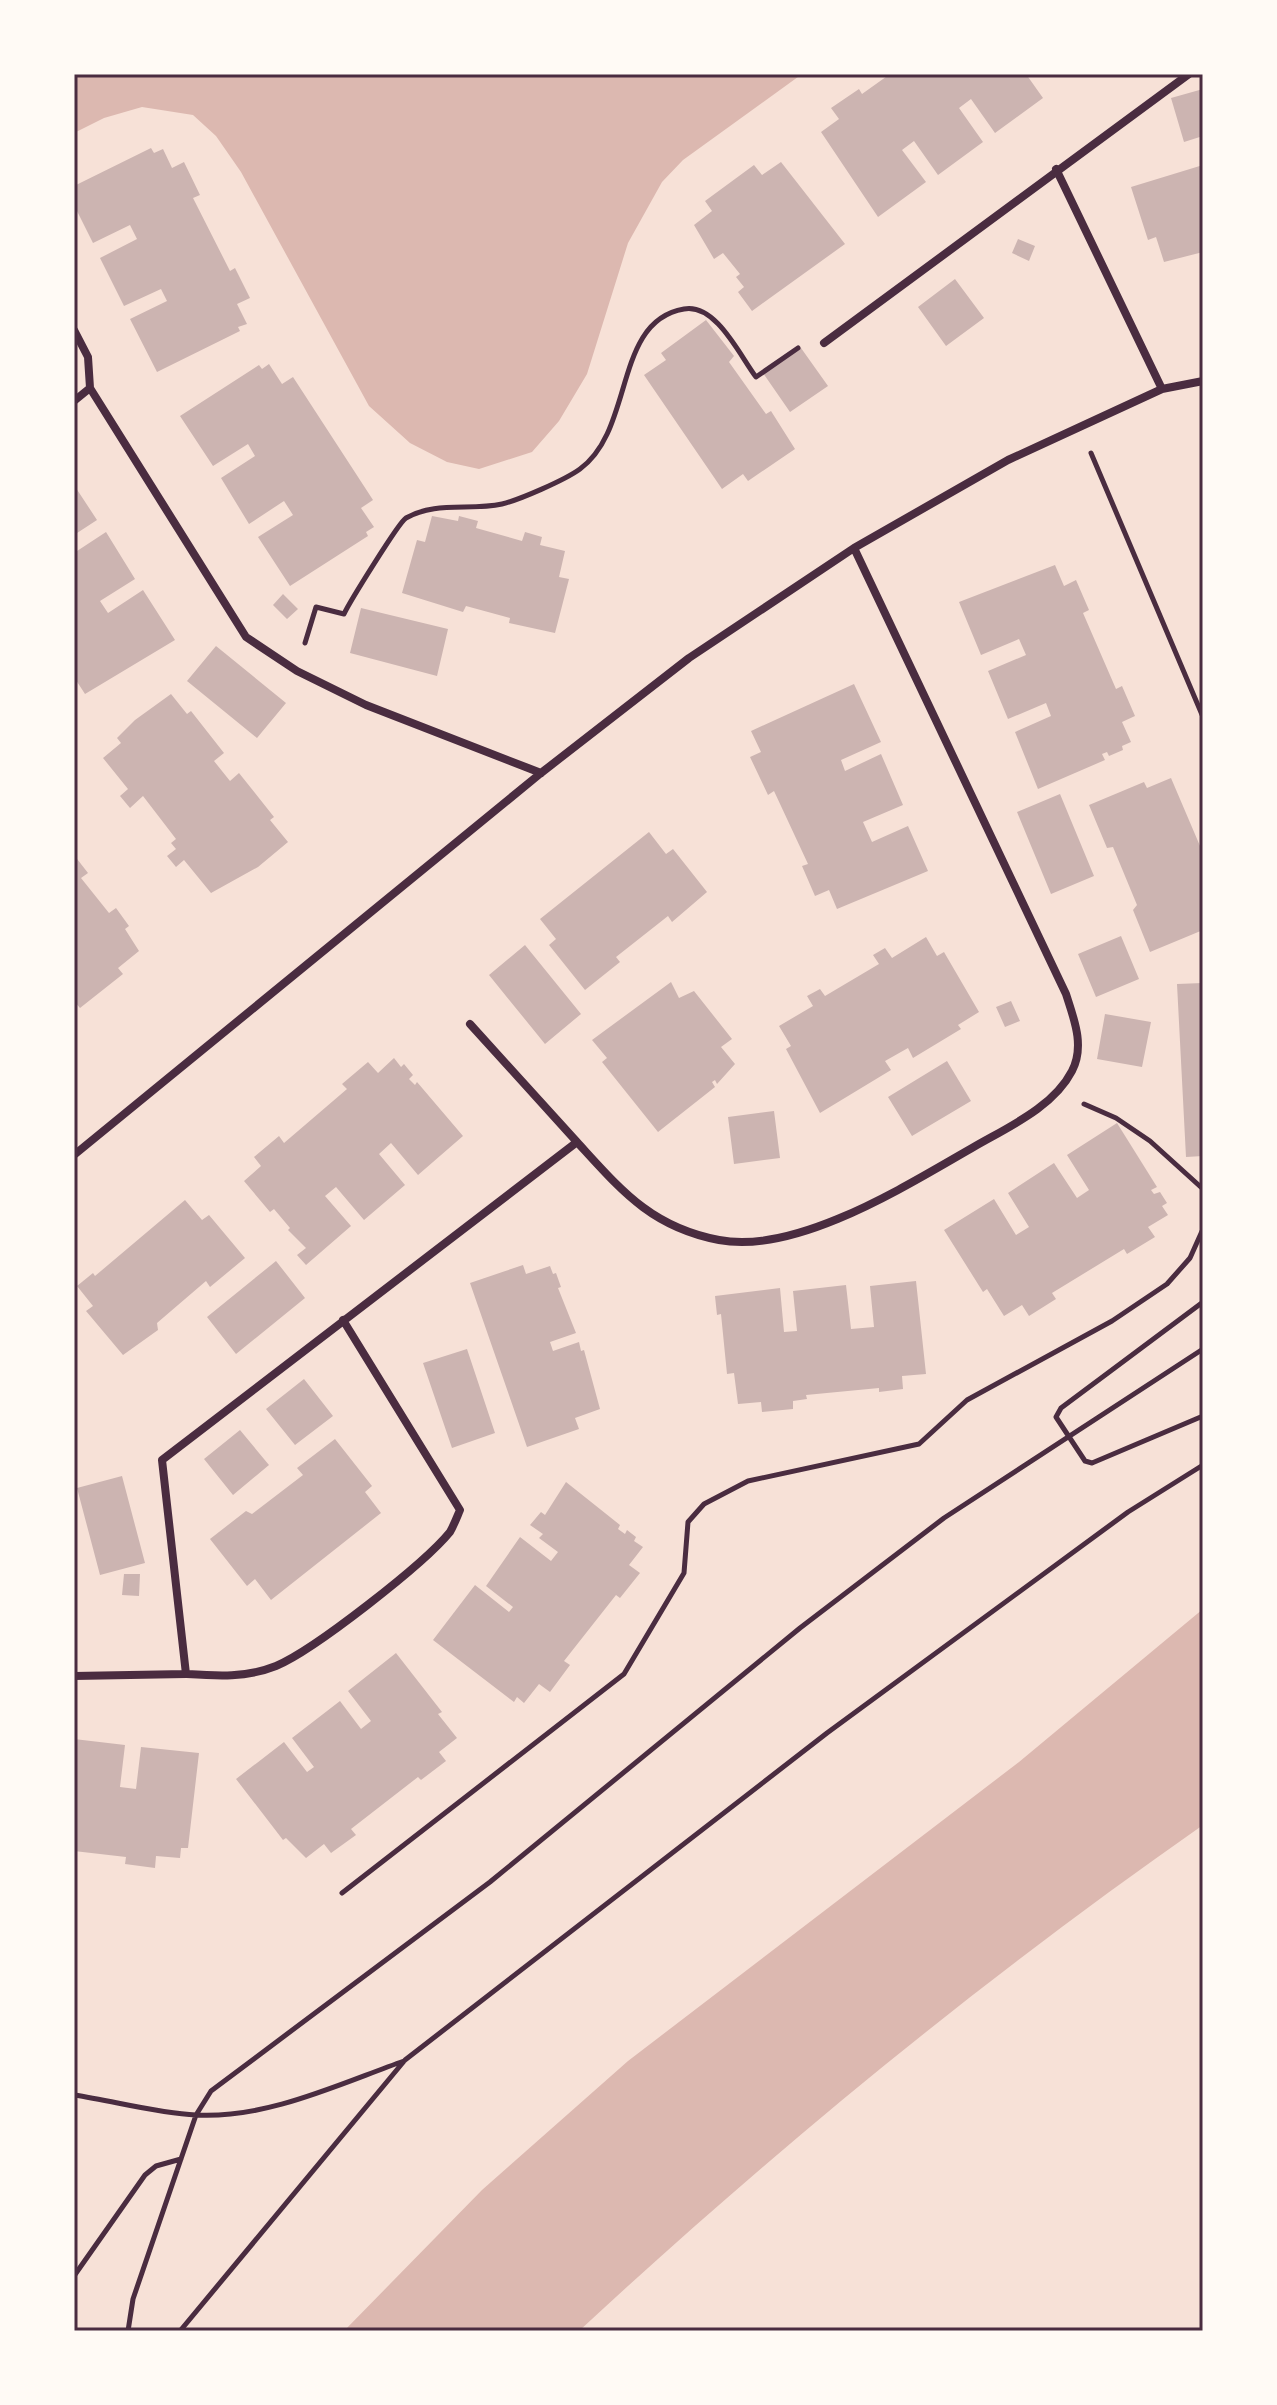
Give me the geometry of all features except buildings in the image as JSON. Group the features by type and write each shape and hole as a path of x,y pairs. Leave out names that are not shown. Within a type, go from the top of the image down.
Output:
{"street":[{"path":"824,343 1056,169 1189,74"},
{"path":"1056,169 1162,389"},
{"path":"74,330 88,357 90,388 246,637 297,671 366,705 541,773"},
{"path":"74,1155 541,773 689,658 854,548 1008,460 1162,389 1203,381"},
{"path":"74,401 90,388"},
{"path":"470,1024 625,1195 650,1215 683,1231 722,1241 761,1240 831,1221 879,1201 1026,1117 1057,1093 1073,1070 1078,1053 1077,1028 1066,994 854,548"},
{"path":"186,1674 162,1460 577,1142"},
{"path":"74,1676 235,1676 276,1666 313,1645 420,1560 451,1530 460,1510 343,1320"}],"path":[{"path":"297,671 316,607 344,614 352,595 368,577 403,519 431,509 503,504 580,469 608,438 633,355 647,329 671,312 688,308 713,318 756,377 800,347 824,343"},
{"path":"1080,427 1203,717"},
{"path":"1057,1093 1116,1118 1150,1141 1203,1189"},
{"path":"342,1893 624,1674 684,1573 688,1522 704,1504 748,1481 919,1444 967,1400 1112,1321 1167,1284 1190,1258 1203,1229"},
{"path":"1203,1302 1061,1408 1056,1417 1085,1461 1092,1463 1203,1416"},
{"path":"128,2331 133,2299 196,2115 211,2091 490,1882 800,1628 944,1518 1203,1349"},
{"path":"180,2331 405,2060 827,1733 1128,1512 1203,1465"},
{"path":"74,2095 196,2115 235,2114 294,2100 405,2060"},
{"path":"74,2276 145,2175 156,2166 181,2159"}],"shaded area":[{"path":"74,74 802,74 683,160 662,182 628,243 587,374 559,421 532,452 479,469 447,462 410,443 369,406 241,172 216,136 193,115 142,107 104,118 74,133"},
{"path":"1203,1609 1203,1825 1041,1943 882,2067 728,2197 579,2331 344,2331 482,2190 628,2061 1019,1762"}]}
